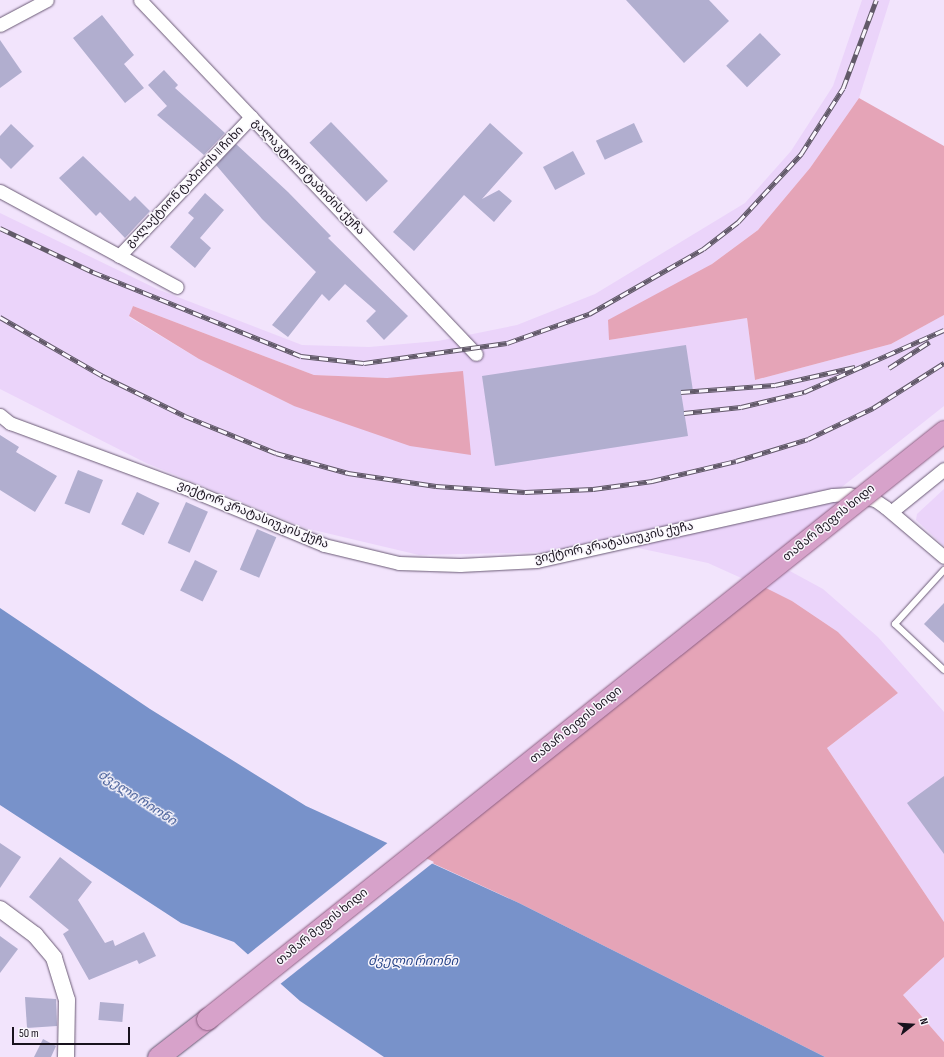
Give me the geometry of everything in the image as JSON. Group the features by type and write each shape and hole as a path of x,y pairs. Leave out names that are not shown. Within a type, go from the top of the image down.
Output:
{"highway":[{"name":"თამარ მეფის ხიდი","path":"158,1057 944,431"}],"street":[{"path":"0,25 47,0"},
{"name":"გალაკტიონ ტაბიძის ქუჩა","path":"140,0 476,354"},
{"name":"გალაქტიონ ტაბიძის II ჩიხი","path":"119,256 251,117"},
{"path":"0,191 176,287"},
{"name":"ვიქტორ კრატასიუკის ქუჩა","path":"0,415 10,423 186,488 324,545 399,563 460,565 537,560 833,495 857,494 875,500 892,511 944,557"},
{"path":"892,511 944,469"},
{"path":"0,909 35,935 54,958 67,1000 66,1057"}],"lane":[{"path":"944,570 895,624 944,670"}],"shaded area":[{"path":"862,0 890,0 859,98 810,168 758,230 609,340 747,318 755,380 891,344 944,315 944,406 833,494 875,500 788,570 823,589 878,637 944,712 944,922 827,748 898,693 838,632 792,601 708,563 601,540 548,552 419,555 305,528 146,463 0,389 0,213 157,289 302,345 369,347 438,341 517,325 595,294 745,203 791,151 833,86","holes":["133,306 314,375 387,378 294,406 199,359 129,317"]},
{"path":"859,98 944,146 944,315 891,344 755,380 747,318 609,340 608,320 712,264 758,230 810,168"},
{"path":"133,306 314,375 387,378 463,371 471,455 410,446 294,406 199,359 129,316"},
{"path":"944,489 944,546 916,520 917,514"},
{"path":"764,587 792,601 838,632 898,693 827,748 944,922 944,957 903,995 944,1042 944,1057 825,1057 519,903 417,856"},
{"path":"944,957 944,1042 903,995"}],"water":[{"name":"ძველი რიონი","path":"0,608 150,709 306,806 519,903 825,1057 384,1057 300,1001 234,942 181,923 0,805"}],"pier":[{"path":"390,841 434,862 279,985 246,956"}],"building":[{"path":"626,0 709,0 729,21 684,63"},
{"path":"102,15 134,55 124,64 144,88 125,103 73,38"},
{"path":"760,33 781,55 747,87 726,66"},
{"path":"0,40 22,72 0,88"},
{"path":"164,70 178,85 175,88 225,133 204,155 157,115 167,106 148,85"},
{"path":"331,122 388,181 366,202 309,143"},
{"path":"490,123 523,153 482,199 499,190 512,201 494,222 464,195 414,251 393,232"},
{"path":"634,123 643,142 605,160 596,141"},
{"path":"11,124 34,146 11,169 0,158 0,136"},
{"path":"236,144 288,192 331,236 328,238 408,316 384,340 366,321 376,311 345,284 329,301 322,294 288,337 272,325 316,272 262,219 216,165"},
{"path":"573,151 585,174 555,190 543,167"},
{"path":"83,156 130,201 135,196 150,211 125,238 100,212 96,216 59,178"},
{"path":"205,193 224,210 200,238 211,248 195,268 170,247 194,218 188,213"},
{"path":"686,345 693,391 681,392 688,436 495,466 482,376"},
{"path":"0,435 19,447 16,452 57,476 35,512 0,490"},
{"path":"78,470 103,480 90,513 65,503"},
{"path":"137,492 159,503 144,535 121,524"},
{"path":"186,502 208,512 190,553 168,543"},
{"path":"257,529 276,537 259,578 240,570"},
{"path":"195,560 217,571 203,602 180,591"},
{"path":"944,603 944,643 924,624"},
{"path":"944,776 944,854 907,803"},
{"path":"0,843 21,857 0,888"},
{"path":"60,857 92,882 78,900 105,943 113,940 115,946 144,932 156,956 139,964 137,960 89,980 63,934 69,930 29,897"},
{"path":"0,936 18,949 0,973"},
{"path":"25,997 56,999 57,1026 27,1028"},
{"path":"100,1002 124,1004 122,1022 98,1020"},
{"path":"43,1039 56,1046 51,1057 34,1057"}],"railway":[{"path":"0,228 93,272 301,356 364,363 507,343 589,314 703,249 738,222 801,154 843,88 876,0"},
{"path":"0,317 103,376 185,416 276,453 348,473 436,486 525,492 593,489 652,481 736,461 808,439 873,408 944,363"},
{"path":"684,413 741,407 804,392 944,330"},
{"path":"889,368 929,342"},
{"path":"681,392 775,385 855,367"}]}
